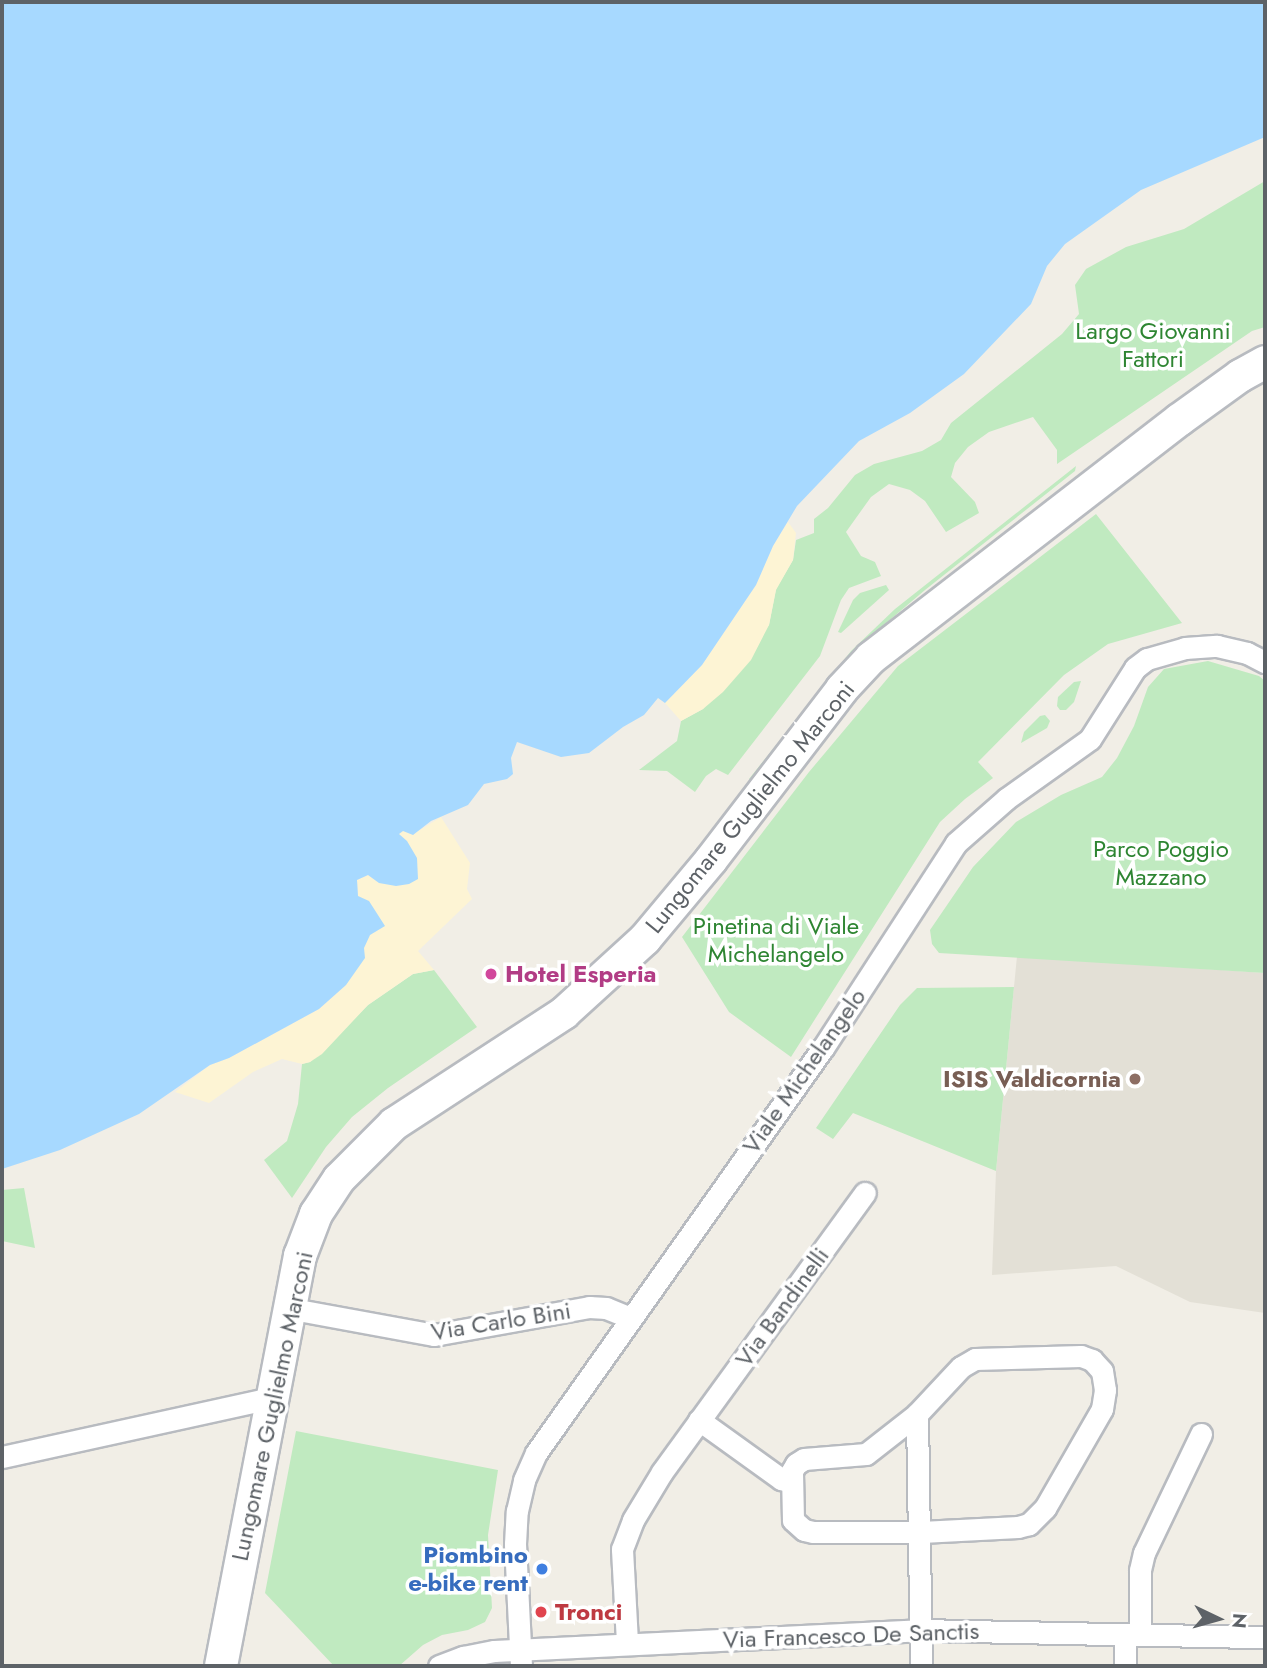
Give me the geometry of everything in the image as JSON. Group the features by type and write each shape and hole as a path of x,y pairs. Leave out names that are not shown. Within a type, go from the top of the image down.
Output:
{"street":[{"name":"Lungomare Guglielmo Marconi","path":"221,1666 287,1308 300,1256 316,1214 339,1179 394,1124 564,1013 645,939 842,689 871,658 1179,420 1240,376 1265,362"},
{"name":"Viale Michelangelo","path":"520,1658 515,1544 517,1511 524,1480 536,1453 823,1048 956,843 1006,799 1090,739 1135,668 1147,659 1185,648 1217,646 1247,653 1265,662"},
{"name":"Via Bandinelli","path":"627,1643 622,1549 625,1537 662,1472 866,1193"},
{"name":"Via Carlo Bini","path":"287,1308 434,1335 589,1307 606,1308 631,1318"},
{"path":"1081,1356 1098,1365 1104,1381 1102,1409 1037,1518 1018,1527 921,1532 804,1530 793,1520 792,1471 804,1459 866,1454 917,1414 961,1367 975,1359 1081,1356"},
{"path":"2,1457 270,1398"},
{"path":"917,1414 921,1532 921,1666"},
{"path":"699,1420 781,1479 792,1482"},
{"path":"1125,1666 1133,1634 1144,1553 1201,1434"},
{"name":"Via Francesco De Sanctis","path":"439,1666 463,1657 520,1658 627,1643 919,1630 1265,1637"}],"shaded area":[{"name":"ISIS Valdicornia","path":"1017,956 1265,973 1265,1313 1190,1302 1116,1266 992,1275 996,1171"}],"green space":[{"name":"Largo Giovanni Fattori","path":"1265,181 1265,327 1252,331 1057,464 1057,450 1033,417 989,432 968,447 955,463 951,477 975,502 979,513 946,532 925,501 910,490 889,484 871,497 846,532 861,556 875,562 881,576 849,588 841,600 820,656 728,775 716,769 706,776 695,792 667,771 639,770 677,741 681,721 703,709 769,625 776,589 793,560 796,540 814,533 814,519 828,508 855,475 874,464 922,451 941,440 951,423 1062,334 1079,314 1075,285 1086,269 1126,247 1184,229"},
{"path":"1076,466 1075,471 858,647 753,779 749,779 851,651 895,609"},
{"name":"Pinetina di Viale Michelangelo","path":"1096,514 1182,623 1108,644 1064,675 978,762 993,778 940,822 791,1057 729,1012 682,937 809,772 898,666"},
{"path":"886,585 889,590 841,633 838,632 853,600 860,593"},
{"name":"Parco Poggio Mazzano","path":"1208,661 1259,676 1265,681 1265,973 939,953 932,944 930,930 973,867 1016,822 1061,795 1102,777 1117,758 1134,726 1148,687 1164,669"},
{"path":"1081,681 1074,702 1066,710 1060,710 1057,706 1058,697 1074,682"},
{"path":"1045,715 1050,721 1047,728 1021,743 1024,732 1040,716"},
{"path":"434,970 477,1027 388,1088 352,1117 326,1147 292,1198 264,1160 287,1141 298,1104 302,1064 310,1062 368,1005 413,974"},
{"path":"1014,987 996,1171 853,1113 833,1139 816,1128 900,1005 917,988"},
{"path":"24,1188 35,1248 2,1241 2,1190"},
{"path":"296,1431 498,1470 488,1535 492,1608 485,1622 468,1630 442,1635 423,1645 399,1666 334,1666 265,1593"}],"sand":[{"path":"788,522 796,533 793,560 776,590 769,625 751,660 723,692 703,709 681,721 665,703 702,665 756,585 773,546"},
{"path":"441,817 470,863 467,889 472,899 418,951 434,970 413,974 368,1005 322,1054 310,1062 302,1064 282,1059 253,1072 209,1103 175,1092 210,1065 229,1058 319,1009 346,985 370,935 358,896 357,880 368,875 379,883 398,834 420,830"}],"water":[{"path":"2,2 1265,2 1265,137 1141,190 1065,244 1047,266 1031,304 964,374 910,413 859,441 797,506 773,546 756,585 702,665 665,703 658,698 644,715 589,753 561,757 517,742 511,758 513,774 507,779 484,784 468,805 431,821 413,835 403,831 399,834 407,841 417,858 418,879 396,886 379,883 368,875 357,880 358,896 369,901 385,926 370,935 364,948 365,958 346,985 319,1009 229,1058 210,1065 139,1114 60,1150 2,1169"}],"place":[{"name":"Hotel Esperia","path":"491,974"},
{"name":"ISIS Valdicornia","path":"1135,1079"},
{"name":"Piombino e-bike rent","path":"542,1569"},
{"name":"Tronci","path":"541,1612"}]}
